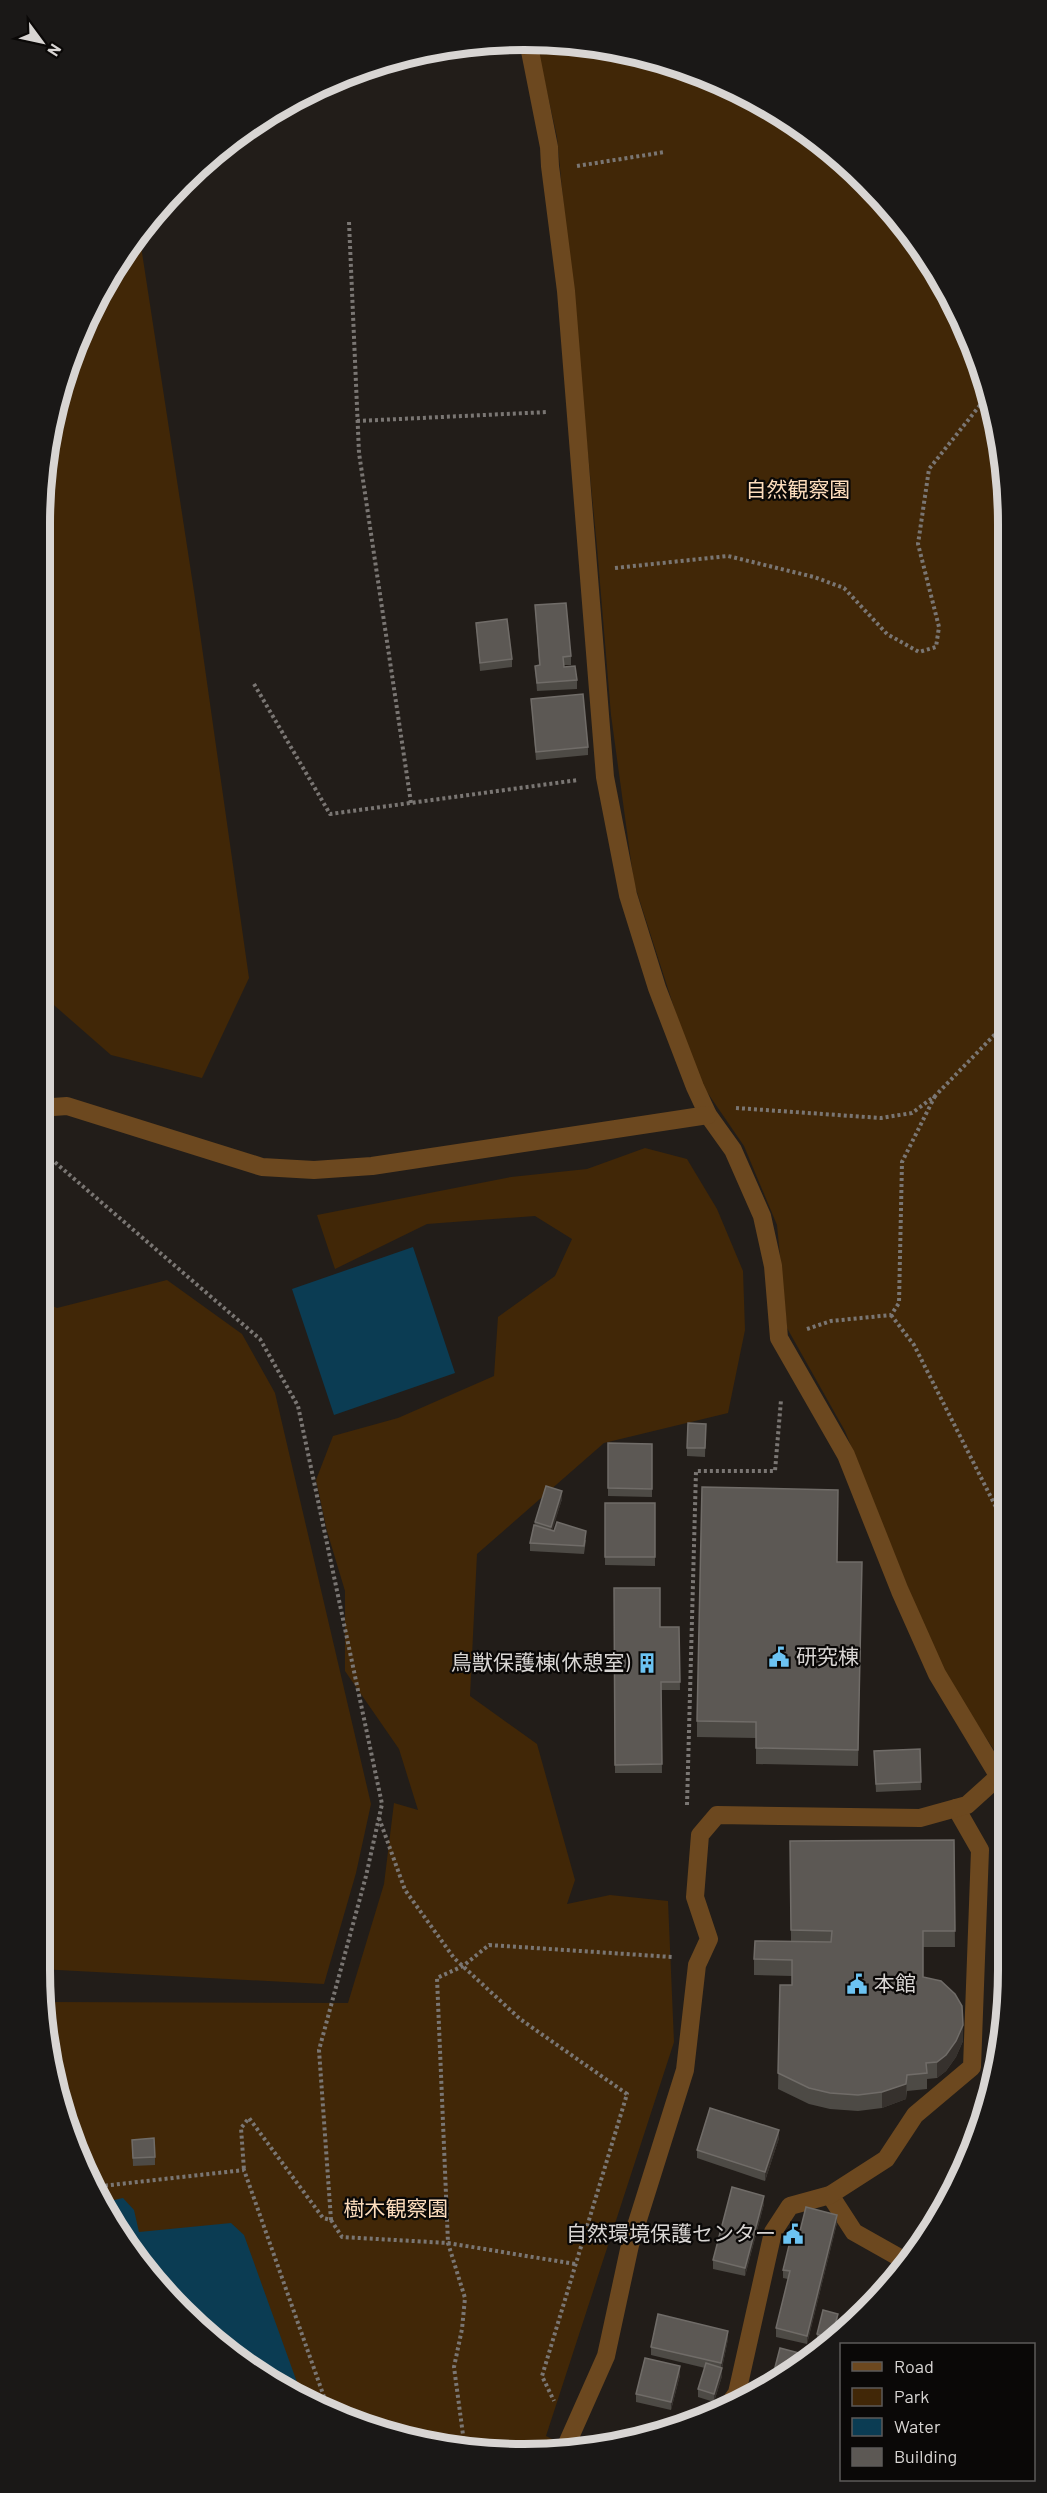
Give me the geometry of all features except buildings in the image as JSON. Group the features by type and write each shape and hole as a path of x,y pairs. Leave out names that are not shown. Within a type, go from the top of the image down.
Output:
{"street":[{"path":"530,50 549,147 566,291 606,777 628,895 657,988 695,1087 708,1115 733,1150 762,1216 773,1266 779,1338 846,1455 900,1591 937,1674 998,1776"},
{"path":"50,1107 67,1106 262,1167 314,1170 372,1166 708,1115"},
{"path":"569,2441 606,2356 630,2245 685,2070 697,1965 709,1940 695,1896 700,1835 717,1815 920,1818 967,1805 998,1787"},
{"path":"737,2393 773,2232 790,2206 830,2195 886,2159 915,2115 972,2067 980,1850 956,1808"},
{"path":"830,2195 854,2232 900,2258"}],"path":[{"path":"573,167 665,152"},
{"path":"349,222 358,453 411,803"},
{"path":"590,571 728,556 814,577 844,588 887,634 919,652 936,647 939,627 918,544 929,469 982,403"},
{"path":"357,421 576,411"},
{"path":"254,684 330,814 606,777"},
{"path":"708,1115 721,1106 881,1118 912,1113 935,1096 998,1031"},
{"path":"891,1315 899,1303 902,1162 935,1096"},
{"path":"50,1158 260,1339 298,1406 382,1804 366,1876 319,2050 331,2220 342,2237 448,2242 575,2264"},
{"path":"779,1338 831,1321 891,1315"},
{"path":"891,1315 914,1345 998,1511"},
{"path":"709,1825 687,1810 696,1471 775,1472 782,1391 800,1376"},
{"path":"379,1817 405,1890 454,1958 520,2019 627,2094 542,2376 569,2441"},
{"path":"464,2439 454,2367 462,2329 465,2298 448,2242 436,1978 463,1966 489,1945 700,1959"},
{"path":"325,2400 244,2170 241,2128 249,2118 322,2218 331,2220"},
{"path":"102,2186 244,2170"}],"green space":[{"name":"自然観察園","path":"538,50 616,59 676,75 733,98 787,129 812,147 859,188 900,235 918,260 949,314 972,371 981,401 993,462 998,524 998,1756 940,1667 845,1431 787,1328 777,1225 744,1146 696,1076 634,883 611,715 557,137"},
{"path":"141,244 195,598 249,978 202,1078 111,1055 50,1002 51,492 59,431 75,371 98,314"},
{"name":"樹木観察園","path":"645,1148 687,1159 717,1209 743,1271 745,1330 728,1413 604,1443 477,1554 470,1696 537,1744 575,1880 567,1904 610,1895 668,1901 674,2042 546,2436 558,2442 524,2444 431,2434 371,2418 342,2407 314,2395 260,2364 235,2346 188,2305 147,2258 129,2233 98,2179 75,2122 66,2092 59,2062 51,2002 348,2003 384,1884 394,1803 418,1810 399,1749 345,1671 345,1591 327,1531 316,1480 333,1436 398,1418 494,1376 498,1317 555,1276 572,1239 535,1216 427,1224 335,1269 317,1215 511,1177 587,1169"},
{"path":"167,1280 242,1334 275,1393 371,1804 356,1873 324,1984 50,1970 50,1305 57,1308"}],"water":[{"path":"413,1247 455,1373 334,1415 292,1289"},
{"path":"123,2198 134,2210 139,2232 231,2223 244,2235 299,2387 235,2346 188,2305 147,2258 110,2201"}],"place":[{"name":"研究棟","path":"779,1657"},
{"name":"鳥獣保護棟(休憩室)","path":"647,1663"},
{"name":"本館","path":"857,1984"},
{"name":"自然環境保護センター","path":"793,2234"}]}
